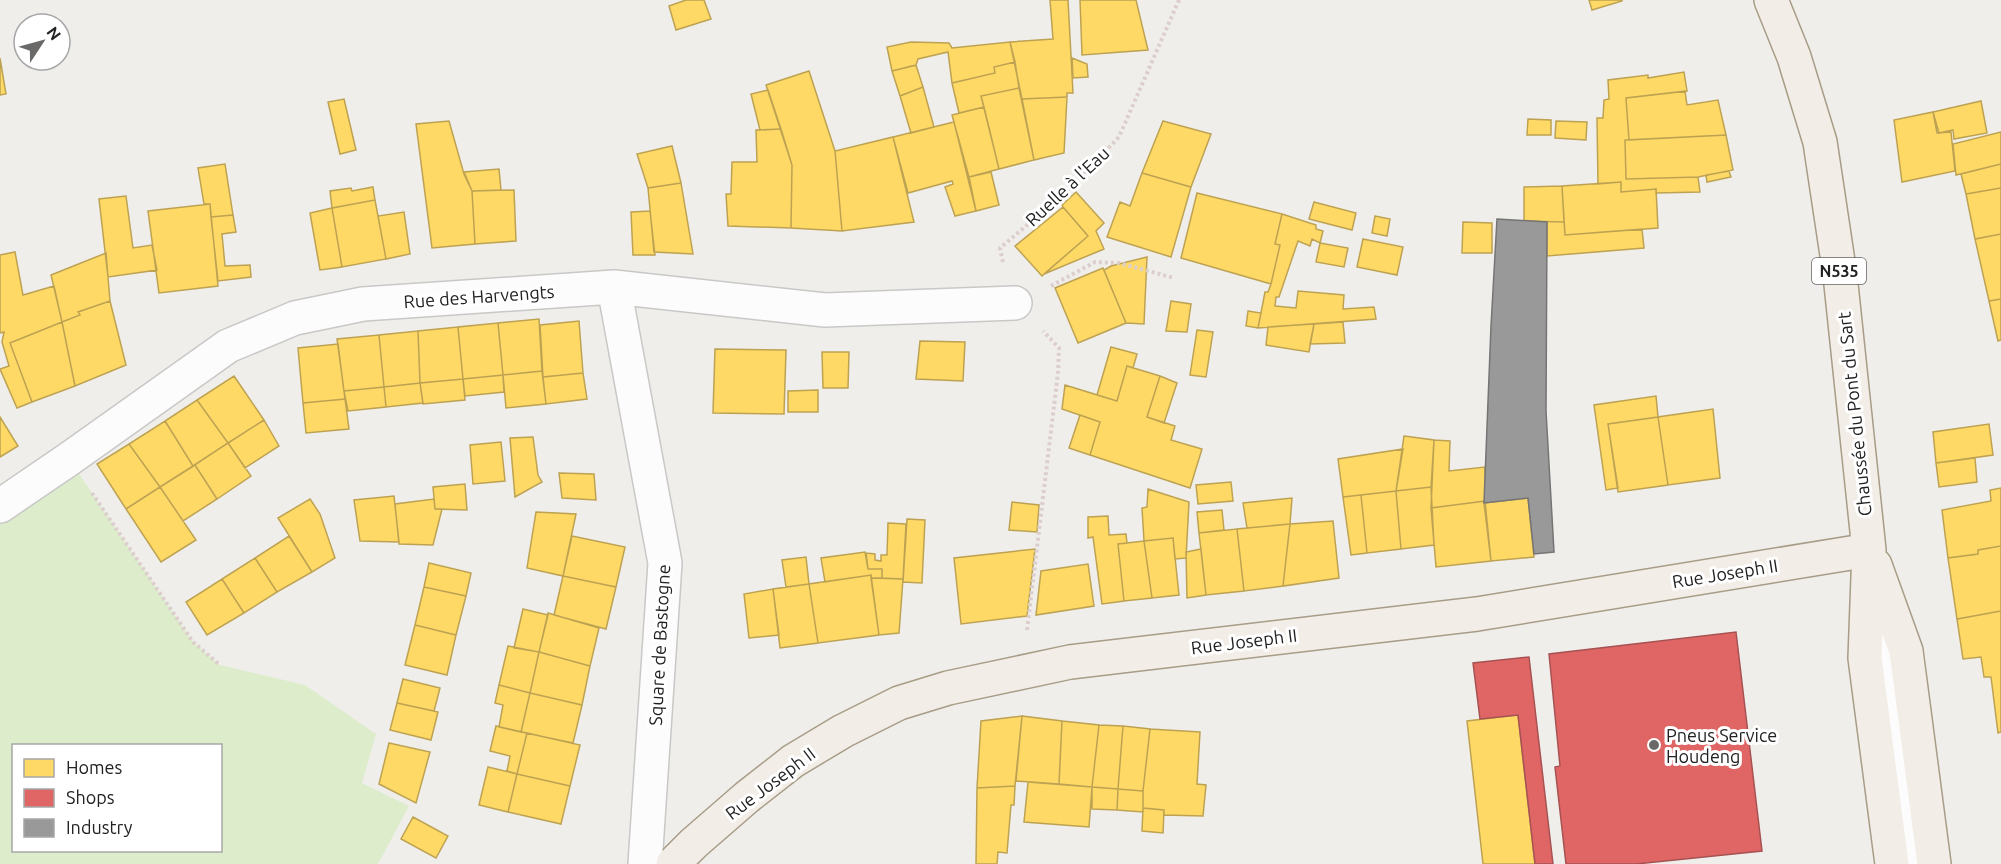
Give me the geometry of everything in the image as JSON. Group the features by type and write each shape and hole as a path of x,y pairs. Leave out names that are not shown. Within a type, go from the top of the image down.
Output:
{"main road":[{"name":"Chaussée du Pont du Sart","path":"1771,0 1794,57 1820,142 1840,275 1869,549 1865,658 1892,864"},
{"name":"Chaussée du Pont du Sart","path":"1869,549 1906,651 1934,864"},
{"name":"Rue Joseph II","path":"673,864 756,789 793,761 843,731 899,703 948,688 1070,662 1477,614 1869,549"}],"street":[{"name":"Rue des Harvengts","path":"0,506 228,346 295,318 363,304 614,287 825,310 1015,303"},
{"name":"Square de Bastogne","path":"614,287 665,563 645,864"}],"lane":[{"path":"1869,549 1884,655 1888,665 1914,864"}],"path":[{"name":"Ruelle à l'Eau","path":"1015,303 1000,248 1070,189 1119,136 1179,0"},
{"path":"1022,673 1058,373 1059,348 1015,303 1095,262 1119,263 1174,278"},
{"path":"69,459 193,642 220,665"}],"green space":[{"path":"69,459 193,642 220,665 305,685 376,734 362,783 409,806 378,864 0,864 0,506"}],"building: Homes":[{"path":"686,0 704,0 711,19 676,30 669,6"},
{"path":"1050,0 1068,0 1073,93 1067,93 1067,97 1022,99 1010,42 1053,39"},
{"path":"1080,0 1136,0 1148,50 1082,55"},
{"path":"1589,0 1622,0 1622,1 1592,10"},
{"path":"911,42 949,43 952,48 1010,42 1015,62 994,67 995,73 952,83 948,52 918,59 916,65 892,71 887,47"},
{"path":"0,58 6,94 0,95"},
{"path":"1072,58 1087,64 1088,77 1073,78"},
{"path":"1015,62 1019,88 981,96 984,107 959,113 952,83 995,73 994,67"},
{"path":"916,65 923,87 900,96 892,71"},
{"path":"809,71 835,151 842,231 791,228 792,165 766,85"},
{"path":"1684,72 1687,91 1626,98 1629,140 1625,140 1626,179 1698,177 1700,192 1656,193 1656,189 1621,192 1621,182 1598,184 1597,118 1603,118 1604,100 1609,99 1608,80 1648,75 1648,78"},
{"path":"923,87 934,127 911,133 900,96"},
{"path":"1019,88 1034,160 999,169 981,96"},
{"path":"768,90 781,129 760,130 751,94"},
{"path":"1685,91 1687,105 1718,100 1726,135 1629,140 1626,98"},
{"path":"1067,97 1064,153 1034,160 1022,99"},
{"path":"344,99 356,150 340,154 328,102"},
{"path":"1981,101 1987,133 1954,139 1953,130 1939,133 1933,112"},
{"path":"984,107 999,169 969,177 952,115"},
{"path":"1933,112 1937,133 1951,132 1955,171 1902,182 1894,120"},
{"path":"1528,119 1551,120 1551,135 1527,135"},
{"path":"449,121 464,174 472,191 475,244 432,248 416,124"},
{"path":"1163,121 1211,134 1191,187 1142,173"},
{"path":"1556,121 1587,122 1586,140 1555,138"},
{"path":"954,122 976,211 955,216 945,187 953,184 952,181 908,193 893,137"},
{"path":"781,129 792,165 791,228 728,226 726,194 731,194 732,162 757,162 756,130"},
{"path":"2001,132 2001,164 1956,175 1953,144"},
{"path":"1726,135 1733,170 1698,177 1626,179 1625,140"},
{"path":"893,137 914,222 842,231 835,151"},
{"path":"672,146 681,183 648,188 637,154"},
{"path":"225,164 233,215 211,217 210,204 204,204 198,168"},
{"path":"2001,164 2001,188 1966,194 1961,174"},
{"path":"499,169 501,190 472,191 464,172"},
{"path":"1729,171 1731,177 1707,182 1706,175"},
{"path":"991,172 999,205 976,211 969,177"},
{"path":"1142,173 1191,187 1171,257 1107,237 1120,202 1130,206"},
{"path":"1621,182 1621,192 1656,189 1658,228 1565,235 1562,186"},
{"path":"681,183 693,254 654,252 648,188"},
{"path":"1562,186 1564,222 1524,221 1524,187"},
{"path":"373,187 375,200 332,208 330,191 351,188 352,191"},
{"path":"2001,188 2001,234 1975,239 1966,194"},
{"path":"514,190 516,241 475,244 472,191"},
{"path":"1076,192 1104,223 1096,231 1104,249 1044,274 1088,236 1062,205"},
{"path":"1197,193 1282,214 1275,244 1280,245 1271,284 1181,258"},
{"path":"126,196 133,248 152,245 157,270 108,277 99,199"},
{"path":"375,200 386,259 342,267 332,208"},
{"path":"1314,202 1356,213 1352,230 1309,219"},
{"path":"210,204 218,286 159,293 148,211"},
{"path":"1063,207 1088,236 1042,276 1015,246"},
{"path":"332,208 342,267 320,270 310,213"},
{"path":"650,211 655,255 633,255 631,212"},
{"path":"404,212 410,254 386,259 378,216"},
{"path":"1282,214 1316,225 1316,229 1323,231 1320,243 1312,239 1310,246 1298,241 1279,297 1276,297 1275,306 1296,308 1298,291 1344,295 1343,309 1374,307 1376,319 1258,328 1265,292 1268,292 1271,284 1280,245 1275,244"},
{"path":"233,215 236,232 222,234 225,266 250,265 251,277 218,281 211,217"},
{"path":"1375,216 1390,219 1387,236 1372,233"},
{"path":"1463,222 1492,223 1492,253 1462,253"},
{"path":"1547,222 1564,222 1565,235 1642,229 1644,248 1547,256"},
{"path":"2001,234 2001,299 1989,301 1975,239"},
{"path":"1363,239 1403,247 1397,275 1357,267"},
{"path":"1320,243 1348,248 1344,267 1316,262"},
{"path":"15,252 23,295 54,286 62,322 10,343 32,402 17,408 0,369 9,366 2,342 4,332 0,333 0,255"},
{"path":"106,253 110,301 78,312 80,315 62,322 51,275"},
{"path":"1147,257 1144,324 1126,323 1104,270 1111,266"},
{"path":"1103,268 1126,323 1078,343 1055,288"},
{"path":"2001,299 2001,340 1998,341 1989,301"},
{"path":"110,301 126,365 75,386 62,322 80,315 78,312"},
{"path":"1171,301 1191,304 1187,332 1166,331"},
{"path":"1248,311 1261,313 1258,328 1246,326"},
{"path":"539,319 542,371 503,375 498,323"},
{"path":"579,321 583,373 543,377 540,325"},
{"path":"62,322 75,386 32,402 10,343"},
{"path":"1343,322 1345,343 1310,344 1314,324"},
{"path":"498,323 503,375 463,379 458,327"},
{"path":"1314,324 1309,352 1266,345 1268,327"},
{"path":"458,327 463,379 420,383 418,331"},
{"path":"1197,330 1213,332 1206,377 1190,375"},
{"path":"418,331 420,383 384,387 379,335"},
{"path":"379,335 384,387 344,391 337,339"},
{"path":"920,341 965,342 963,381 916,379"},
{"path":"338,344 345,399 303,403 298,348"},
{"path":"1111,347 1137,354 1133,368 1127,366 1117,401 1097,395"},
{"path":"715,349 786,350 784,414 713,413"},
{"path":"822,352 849,352 848,388 823,388"},
{"path":"1127,366 1160,376 1147,417 1175,426 1171,440 1202,449 1190,488 1090,455 1100,422 1062,409 1065,385 1117,401"},
{"path":"542,371 546,404 506,408 503,375"},
{"path":"583,373 587,399 546,404 543,377"},
{"path":"503,375 504,392 465,396 463,379"},
{"path":"234,376 264,420 228,443 197,400"},
{"path":"1160,376 1177,383 1164,423 1147,417"},
{"path":"463,379 465,400 423,404 420,383"},
{"path":"420,383 423,403 386,407 384,387"},
{"path":"384,387 386,407 348,411 344,391"},
{"path":"818,390 818,412 788,412 788,391"},
{"path":"1656,396 1658,417 1608,424 1618,488 1606,490 1594,405"},
{"path":"345,399 349,429 306,433 303,403"},
{"path":"197,400 228,443 193,466 165,421"},
{"path":"1713,409 1720,478 1668,485 1658,417"},
{"path":"1080,415 1100,422 1090,455 1069,448"},
{"path":"0,417 18,446 0,457"},
{"path":"1658,417 1668,485 1618,492 1608,424"},
{"path":"264,420 279,446 245,468 228,443"},
{"path":"165,421 193,466 160,487 129,444"},
{"path":"1989,424 1993,455 1936,463 1933,432"},
{"path":"1404,436 1434,440 1431,487 1396,491"},
{"path":"533,437 538,475 542,482 515,497 510,438"},
{"path":"1434,440 1450,441 1449,471 1485,467 1485,501 1431,508"},
{"path":"501,442 505,481 473,484 470,445"},
{"path":"228,443 251,476 217,499 195,465"},
{"path":"129,444 160,487 126,509 97,464"},
{"path":"1403,449 1396,491 1343,497 1338,459"},
{"path":"1975,458 1977,482 1939,487 1936,463"},
{"path":"195,465 217,499 183,521 160,487"},
{"path":"559,473 594,474 596,500 562,498"},
{"path":"1231,482 1233,501 1198,504 1196,485"},
{"path":"465,484 467,510 435,509 433,487"},
{"path":"160,487 196,540 161,562 126,509"},
{"path":"1431,487 1434,545 1401,549 1396,491"},
{"path":"2001,488 2001,546 1978,550 1978,554 1948,558 1942,510 1991,501 1990,490"},
{"path":"1148,489 1189,502 1186,558 1175,559 1173,538 1144,541 1142,508 1147,507"},
{"path":"1396,491 1401,549 1367,553 1361,495"},
{"path":"1361,495 1367,553 1351,555 1343,497"},
{"path":"394,496 399,542 360,541 354,500"},
{"path":"1292,498 1290,524 1247,528 1243,503"},
{"path":"1528,498 1534,557 1491,561 1484,503"},
{"path":"310,499 320,514 335,558 312,572 278,518"},
{"path":"434,499 435,509 442,509 433,545 399,544 395,504"},
{"path":"1485,501 1491,561 1436,567 1431,508"},
{"path":"1012,502 1039,505 1037,532 1009,530"},
{"path":"1222,510 1224,530 1199,533 1197,512"},
{"path":"536,512 576,514 563,576 527,568"},
{"path":"1108,516 1109,535 1126,534 1127,543 1118,544 1124,601 1102,604 1093,537 1088,538 1088,517"},
{"path":"907,519 925,520 922,583 903,582"},
{"path":"1333,521 1339,578 1283,586 1290,524"},
{"path":"888,523 906,524 903,579 882,578 882,569 868,569 866,553 875,554 875,560 881,561 881,555 887,555"},
{"path":"1290,524 1283,586 1244,591 1237,529"},
{"path":"1237,529 1244,591 1206,595 1199,533"},
{"path":"289,536 312,572 277,592 255,558"},
{"path":"572,536 625,547 616,587 563,576"},
{"path":"1173,538 1179,595 1152,598 1144,541"},
{"path":"1144,541 1152,598 1124,601 1118,544"},
{"path":"2001,546 2001,611 1957,619 1948,558 1978,554 1978,550"},
{"path":"1035,549 1027,616 961,624 954,558"},
{"path":"1201,549 1206,595 1187,598 1186,552"},
{"path":"865,552 868,569 882,569 882,578 871,578 871,575 825,582 821,558"},
{"path":"806,557 809,584 786,587 782,560"},
{"path":"255,558 277,592 244,613 222,579"},
{"path":"429,563 471,573 466,596 424,587"},
{"path":"1088,564 1094,606 1036,615 1041,571"},
{"path":"871,575 879,635 818,643 809,584"},
{"path":"563,576 616,587 606,629 554,615"},
{"path":"871,578 903,579 899,633 879,635"},
{"path":"222,579 244,613 207,635 186,602"},
{"path":"809,584 818,643 780,648 773,589"},
{"path":"424,587 466,596 456,635 415,625"},
{"path":"773,589 779,635 749,638 744,594"},
{"path":"523,609 548,615 539,652 514,648"},
{"path":"2001,611 2001,732 1998,733 1991,677 1984,677 1981,657 1963,659 1957,619"},
{"path":"548,613 599,628 590,666 539,652"},
{"path":"415,625 456,635 447,675 405,665"},
{"path":"508,646 539,652 530,693 499,685"},
{"path":"539,652 590,666 582,705 530,693"},
{"path":"403,679 440,688 434,711 397,703"},
{"path":"499,685 530,693 521,732 499,727 503,705 495,703"},
{"path":"530,693 582,705 573,743 521,732"},
{"path":"397,703 438,712 431,740 390,730"},
{"path":"1518,715 1535,864 1483,864 1467,721"},
{"path":"1022,716 1062,721 1059,784 1016,781"},
{"path":"1022,716 1015,786 977,788 981,721"},
{"path":"1062,721 1099,725 1092,787 1059,784"},
{"path":"1099,725 1123,726 1118,789 1092,787"},
{"path":"496,726 527,733 517,774 507,771 510,756 490,751"},
{"path":"1123,726 1150,729 1143,791 1118,789"},
{"path":"1150,729 1200,732 1197,784 1206,785 1203,816 1164,815 1164,810 1143,808"},
{"path":"527,733 580,745 570,786 517,774"},
{"path":"389,743 430,752 416,803 379,784"},
{"path":"488,767 517,774 508,812 479,805"},
{"path":"517,774 570,786 561,824 508,812"},
{"path":"1028,782 1092,787 1089,827 1024,822"},
{"path":"1015,786 1007,853 998,852 997,864 976,864 977,788"},
{"path":"1092,787 1118,789 1117,810 1092,809"},
{"path":"1118,789 1143,791 1143,812 1117,810"},
{"path":"1143,808 1164,810 1163,833 1142,831"},
{"path":"413,817 448,836 436,858 401,839"}],"building: Shops":[{"name":"Pneus Service Houdeng","path":"1736,632 1762,851 1636,864 1566,864 1555,767 1560,766 1549,654"},
{"path":"1529,657 1553,864 1535,864 1518,715 1480,719 1473,663"}],"building: Industry":[{"path":"1497,219 1547,222 1546,411 1554,552 1534,554 1528,498 1484,503"}],"place":[{"name":"Pneus Service Houdeng","path":"1654,745"}]}
